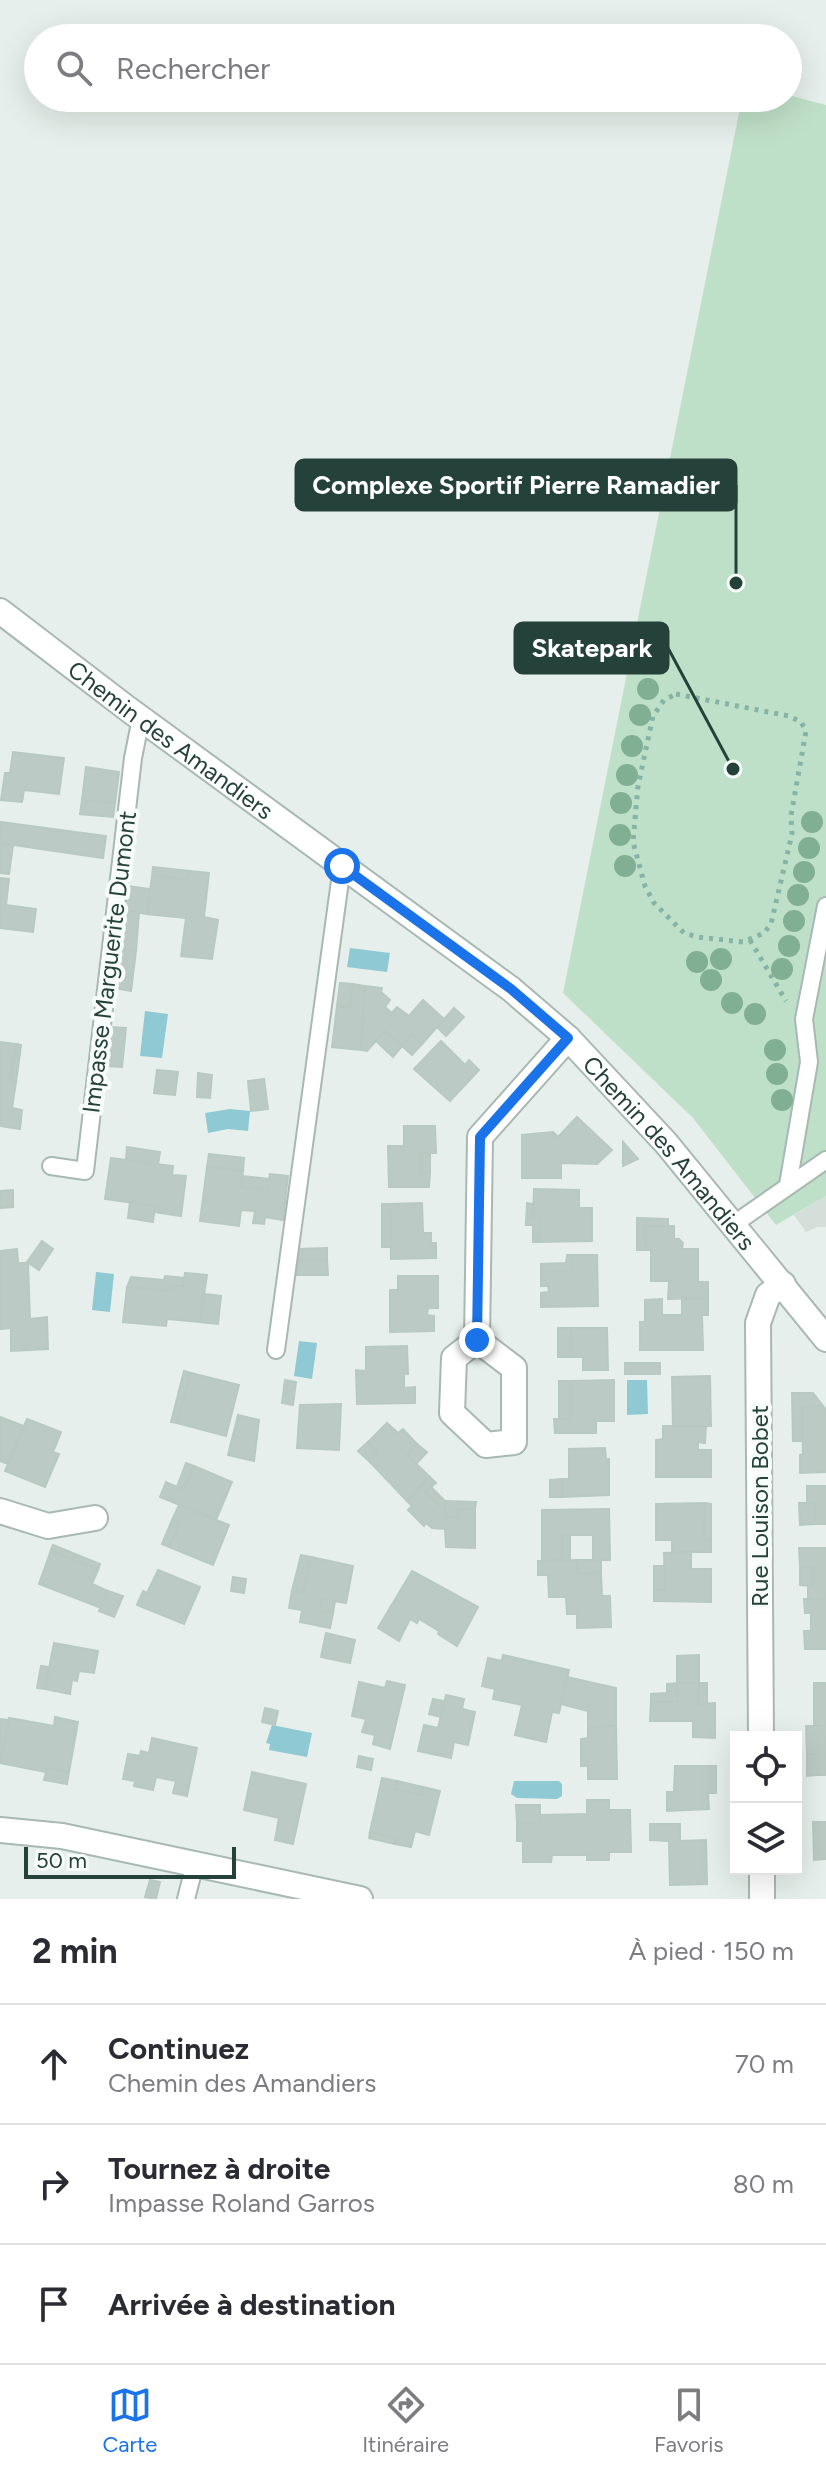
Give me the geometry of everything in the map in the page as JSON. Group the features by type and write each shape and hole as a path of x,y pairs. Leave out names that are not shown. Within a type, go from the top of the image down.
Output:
{"street":[{"name":"Chemin des Amandiers","path":"0,611 511,989 568,1038 666,1143 826,1339"},
{"path":"477,1340 480,1137 568,1038"},
{"name":"Rue Louison Bobet","path":"761,1731 758,1323 768,1295 783,1284"},
{"path":"0,1511 48,1526 95,1518"},
{"path":"0,1830 62,1836 360,1899"},
{"path":"762,1875 762,1899"}],"lane":[{"name":"Impasse Marguerite Dumont","path":"51,1166 85,1171 131,774 141,718"},
{"path":"276,1350 342,866"},
{"path":"788,1185 809,1062 804,1019 826,906"},
{"path":"809,1062 826,1066"},
{"path":"734,1224 826,1160"},
{"path":"186,1899 195,1864"}],"path":[{"path":"676,694 789,716 801,722 806,731 792,807 792,834 775,913 764,933 743,942 718,941 684,933 654,903 636,860 633,815 653,716 664,700 676,694"}],"shaded area":[{"path":"826,1196 826,1227 806,1232 794,1215"}],"green space":[{"path":"802,99 826,105 826,1196 776,1225 693,1118 563,993 739,112 802,112"}],"water":[{"path":"350,948 390,953 387,972 347,967"},
{"path":"145,1011 168,1014 162,1058 140,1056"},
{"path":"230,1109 250,1111 248,1131 228,1129 208,1133 205,1113"},
{"path":"96,1272 114,1274 110,1312 92,1310"},
{"path":"299,1341 317,1343 312,1379 294,1376"},
{"path":"627,1380 647,1380 648,1414 627,1415"},
{"path":"272,1725 312,1733 307,1757 269,1750 270,1744 266,1743"},
{"path":"514,1781 559,1781 562,1796 557,1799 517,1798 511,1794"}],"building":[{"path":"13,752 64,758 59,794 24,790 22,802 1,800 5,773 10,773"},
{"path":"86,767 119,772 115,803 82,800"},
{"path":"82,800 115,803 113,817 80,814"},
{"path":"1,822 106,836 103,858 0,843"},
{"path":"0,843 13,845 9,874 0,873"},
{"path":"153,867 189,871 188,880 152,876"},
{"path":"189,871 209,873 204,917 218,920 212,959 181,956 186,918 147,914 152,876 188,880"},
{"path":"0,878 9,879 6,905 36,909 33,932 0,928"},
{"path":"127,886 150,889 147,914 124,910"},
{"path":"124,910 139,912 136,951 119,949"},
{"path":"119,949 136,951 131,991 114,988"},
{"path":"340,983 353,984 350,1008 337,1006"},
{"path":"353,984 365,986 361,1050 332,1047 337,1006 350,1008"},
{"path":"365,986 382,988 381,992 390,1000 385,1007 392,1013 397,1007 409,1016 423,1000 444,1019 422,1044 411,1035 402,1046 385,1031 367,1051 361,1050"},
{"path":"454,1008 464,1017 446,1036 437,1027"},
{"path":"109,1027 126,1028 122,1067 105,1066"},
{"path":"385,1031 402,1046 393,1057 376,1041"},
{"path":"411,1035 422,1044 412,1055 402,1046"},
{"path":"441,1041 465,1065 469,1060 479,1070 450,1101 414,1069"},
{"path":"0,1042 16,1044 10,1081 16,1082 12,1108 22,1110 20,1129 0,1126"},
{"path":"16,1044 21,1045 16,1082 10,1081"},
{"path":"157,1070 178,1072 175,1095 154,1093"},
{"path":"198,1073 212,1075 210,1098 197,1097"},
{"path":"264,1079 268,1109 251,1111 248,1081"},
{"path":"577,1117 612,1150 597,1164 561,1163 561,1178 522,1178 522,1135 553,1132 558,1137"},
{"path":"404,1126 435,1126 436,1153 421,1153 421,1174 430,1173 429,1187 389,1187 388,1146 404,1146"},
{"path":"623,1142 638,1159 623,1166"},
{"path":"127,1147 160,1152 158,1164 126,1160"},
{"path":"421,1153 430,1153 430,1173 421,1174"},
{"path":"209,1154 244,1158 243,1171 207,1167"},
{"path":"111,1158 173,1166 172,1175 186,1176 181,1216 154,1212 155,1206 105,1199"},
{"path":"207,1167 243,1171 241,1187 267,1190 270,1174 288,1176 283,1220 265,1217 264,1224 253,1223 255,1211 241,1210 239,1226 200,1221"},
{"path":"242,1176 270,1179 267,1190 241,1187"},
{"path":"534,1189 579,1190 579,1208 592,1208 592,1241 538,1242 541,1217 533,1217"},
{"path":"13,1190 13,1207 0,1208 0,1191"},
{"path":"130,1202 155,1206 153,1222 128,1218"},
{"path":"422,1203 423,1233 431,1233 431,1243 436,1243 436,1258 391,1259 390,1204"},
{"path":"527,1203 534,1204 533,1217 541,1217 538,1242 533,1242 533,1225 526,1225"},
{"path":"382,1204 390,1204 391,1247 382,1247"},
{"path":"637,1218 668,1219 668,1226 645,1226 646,1250 637,1250"},
{"path":"645,1226 674,1226 674,1239 683,1243 682,1249 698,1249 698,1282 708,1282 708,1298 668,1299 669,1281 651,1281 651,1250 646,1250"},
{"path":"42,1241 53,1249 39,1270 27,1262"},
{"path":"327,1248 327,1260 295,1261 297,1249"},
{"path":"17,1249 18,1263 28,1263 30,1319 47,1317 48,1349 11,1351 11,1328 0,1329 0,1251"},
{"path":"567,1255 572,1255 572,1271 541,1271 541,1264 566,1263"},
{"path":"572,1255 597,1255 598,1306 541,1307 541,1293 549,1292 548,1286 541,1286 541,1271 572,1271"},
{"path":"327,1260 328,1275 293,1275 295,1261"},
{"path":"185,1273 207,1275 200,1322 167,1319 166,1326 123,1322 127,1287 172,1291 173,1286 183,1286"},
{"path":"165,1276 184,1278 183,1286 173,1286 172,1291 127,1287 131,1277 164,1280"},
{"path":"398,1276 438,1276 438,1308 428,1308 427,1315 434,1316 434,1331 390,1332 390,1290 398,1290"},
{"path":"204,1294 221,1296 218,1324 200,1322"},
{"path":"708,1298 708,1315 702,1315 703,1350 640,1350 640,1322 645,1322 645,1300 662,1299 662,1315 682,1315 682,1299"},
{"path":"558,1328 571,1328 571,1357 558,1357"},
{"path":"571,1328 607,1328 608,1370 583,1370 583,1357 571,1357"},
{"path":"407,1346 408,1374 404,1374 404,1388 415,1387 415,1403 357,1404 356,1370 366,1371 366,1347"},
{"path":"625,1363 660,1363 660,1374 625,1374"},
{"path":"184,1371 191,1373 177,1423 171,1422"},
{"path":"191,1373 239,1385 226,1436 177,1423"},
{"path":"710,1376 711,1426 673,1426 672,1377"},
{"path":"285,1380 296,1382 293,1405 282,1403"},
{"path":"614,1380 614,1421 596,1421 596,1433 555,1433 554,1419 571,1419 571,1381"},
{"path":"559,1381 571,1381 571,1419 559,1419"},
{"path":"792,1393 813,1393 823,1406 802,1407 803,1441 793,1441"},
{"path":"341,1404 339,1450 297,1448 300,1405"},
{"path":"823,1406 826,1410 826,1472 800,1473 800,1455 803,1454 802,1407"},
{"path":"238,1415 259,1420 254,1461 228,1455"},
{"path":"0,1417 24,1426 8,1464 0,1461"},
{"path":"27,1419 61,1432 53,1452 59,1454 45,1487 5,1471"},
{"path":"387,1423 398,1433 403,1429 417,1444 407,1455 430,1477 407,1501 370,1462 378,1454 368,1442"},
{"path":"663,1426 706,1426 705,1443 698,1442 698,1450 711,1450 711,1477 656,1477 656,1440 663,1439"},
{"path":"368,1442 378,1454 370,1462 358,1451"},
{"path":"417,1444 427,1452 416,1464 407,1455"},
{"path":"605,1448 606,1459 609,1459 609,1495 562,1497 562,1479 569,1479 569,1449"},
{"path":"186,1463 194,1466 184,1490 177,1487"},
{"path":"194,1466 232,1482 216,1520 160,1497 166,1482 184,1490"},
{"path":"430,1477 436,1483 425,1492 440,1506 446,1506 446,1517 459,1517 459,1509 475,1509 475,1548 446,1547 445,1529 432,1528 426,1523 424,1526 408,1510 412,1506 407,1501"},
{"path":"562,1479 562,1497 550,1497 550,1480"},
{"path":"807,1486 826,1486 826,1524 815,1524 815,1503 807,1503"},
{"path":"431,1487 446,1506 440,1506 425,1492"},
{"path":"445,1501 476,1502 475,1509 459,1509 459,1517 446,1517"},
{"path":"705,1503 704,1540 711,1540 711,1552 672,1552 672,1540 656,1540 656,1504"},
{"path":"705,1503 711,1504 711,1540 704,1540"},
{"path":"799,1503 815,1503 815,1524 800,1525"},
{"path":"179,1505 229,1525 213,1565 169,1547 179,1523 172,1520"},
{"path":"609,1509 610,1560 593,1560 593,1535 562,1535 562,1560 542,1561 542,1510"},
{"path":"172,1520 179,1523 169,1547 162,1544"},
{"path":"562,1535 570,1535 570,1560 562,1560"},
{"path":"53,1545 100,1564 98,1570 51,1550"},
{"path":"799,1548 826,1548 826,1599 808,1599 808,1586 813,1586 813,1567 800,1567"},
{"path":"51,1550 98,1570 92,1584 108,1591 101,1608 39,1584"},
{"path":"691,1552 691,1569 711,1569 711,1602 654,1601 654,1590 665,1590 664,1553"},
{"path":"301,1555 311,1557 303,1593 292,1591"},
{"path":"311,1557 353,1566 346,1603 322,1599 320,1611 333,1613 330,1628 300,1622 302,1610 289,1608 292,1591 303,1593"},
{"path":"577,1560 578,1574 601,1573 602,1596 610,1596 611,1627 577,1628 577,1614 567,1614 566,1597 549,1597 548,1575 538,1575 538,1561"},
{"path":"577,1560 601,1560 601,1573 578,1574"},
{"path":"654,1566 665,1566 665,1590 654,1590"},
{"path":"800,1567 813,1567 813,1586 800,1585"},
{"path":"158,1570 200,1587 184,1624 137,1605 143,1591 147,1593"},
{"path":"412,1571 478,1607 457,1646 419,1619 417,1623 410,1619 399,1641 378,1628"},
{"path":"233,1577 246,1579 244,1593 231,1591"},
{"path":"108,1591 123,1596 114,1617 99,1611"},
{"path":"322,1599 335,1601 333,1613 320,1611"},
{"path":"804,1599 826,1599 826,1649 805,1649 804,1631 811,1631 811,1613 805,1613"},
{"path":"326,1633 355,1640 350,1663 321,1657"},
{"path":"54,1643 98,1651 94,1673 79,1671 77,1681 72,1680 70,1694 45,1689"},
{"path":"503,1655 569,1670 559,1713 552,1712 546,1742 515,1735 522,1705 493,1699 495,1689 482,1686 488,1658 502,1661"},
{"path":"699,1655 699,1683 677,1683 677,1656"},
{"path":"41,1666 49,1667 45,1689 37,1688"},
{"path":"567,1677 616,1688 616,1726 588,1727 588,1711 561,1704"},
{"path":"387,1681 405,1685 390,1749 373,1744 375,1735 362,1732 366,1719 352,1716 359,1682 385,1688"},
{"path":"677,1683 678,1702 651,1702 651,1694 667,1693 667,1684"},
{"path":"677,1683 699,1683 698,1704 715,1703 715,1738 693,1737 693,1721 650,1721 651,1702 678,1702"},
{"path":"699,1683 707,1683 707,1704 698,1704"},
{"path":"814,1683 826,1683 826,1726 814,1726"},
{"path":"446,1695 464,1699 462,1709 475,1712 468,1745 454,1742 451,1758 418,1751 424,1725 438,1728"},
{"path":"433,1699 444,1701 441,1717 429,1714"},
{"path":"265,1708 278,1711 275,1725 262,1722"},
{"path":"55,1717 78,1722 69,1772 47,1768 46,1772 0,1763 9,1718 54,1726"},
{"path":"0,1719 9,1720 0,1763"},
{"path":"616,1726 617,1779 588,1779 588,1766 581,1766 581,1739 588,1738 588,1727"},
{"path":"806,1726 826,1726 826,1775 816,1775 816,1754 807,1754"},
{"path":"152,1738 197,1748 187,1796 173,1793 176,1781 156,1777 153,1790 134,1786 135,1781 123,1779 128,1754 140,1756 141,1751 149,1753"},
{"path":"807,1754 816,1754 816,1775 807,1776"},
{"path":"359,1756 373,1759 371,1770 357,1767"},
{"path":"675,1766 716,1766 716,1793 708,1793 709,1809 667,1811 667,1792 674,1792"},
{"path":"47,1768 69,1772 67,1784 44,1780"},
{"path":"252,1772 306,1784 293,1844 275,1840 279,1818 244,1810"},
{"path":"382,1778 397,1781 395,1789 421,1795 423,1787 440,1791 429,1835 415,1831 411,1847 395,1844 397,1838 370,1832"},
{"path":"397,1781 423,1787 421,1795 395,1789"},
{"path":"587,1800 609,1800 609,1810 630,1810 631,1852 609,1852 609,1860 587,1860 587,1855 552,1855 551,1862 523,1862 523,1841 517,1841 517,1823 540,1823 540,1815 587,1814"},
{"path":"516,1805 540,1805 540,1823 517,1823"},
{"path":"813,1822 826,1822 826,1859 814,1860"},
{"path":"650,1824 680,1824 680,1841 706,1840 707,1884 670,1885 669,1841 650,1840"},
{"path":"370,1832 397,1838 395,1844 369,1838"},
{"path":"150,1880 160,1882 156,1899 145,1897"}],"place":[{"name":"Complexe Sportif Pierre Ramadier","path":"736,583"},
{"name":"Skatepark","path":"733,769"}],"route":[{"path":"342,866 511,989 568,1038 480,1137 477,1340"}]}
